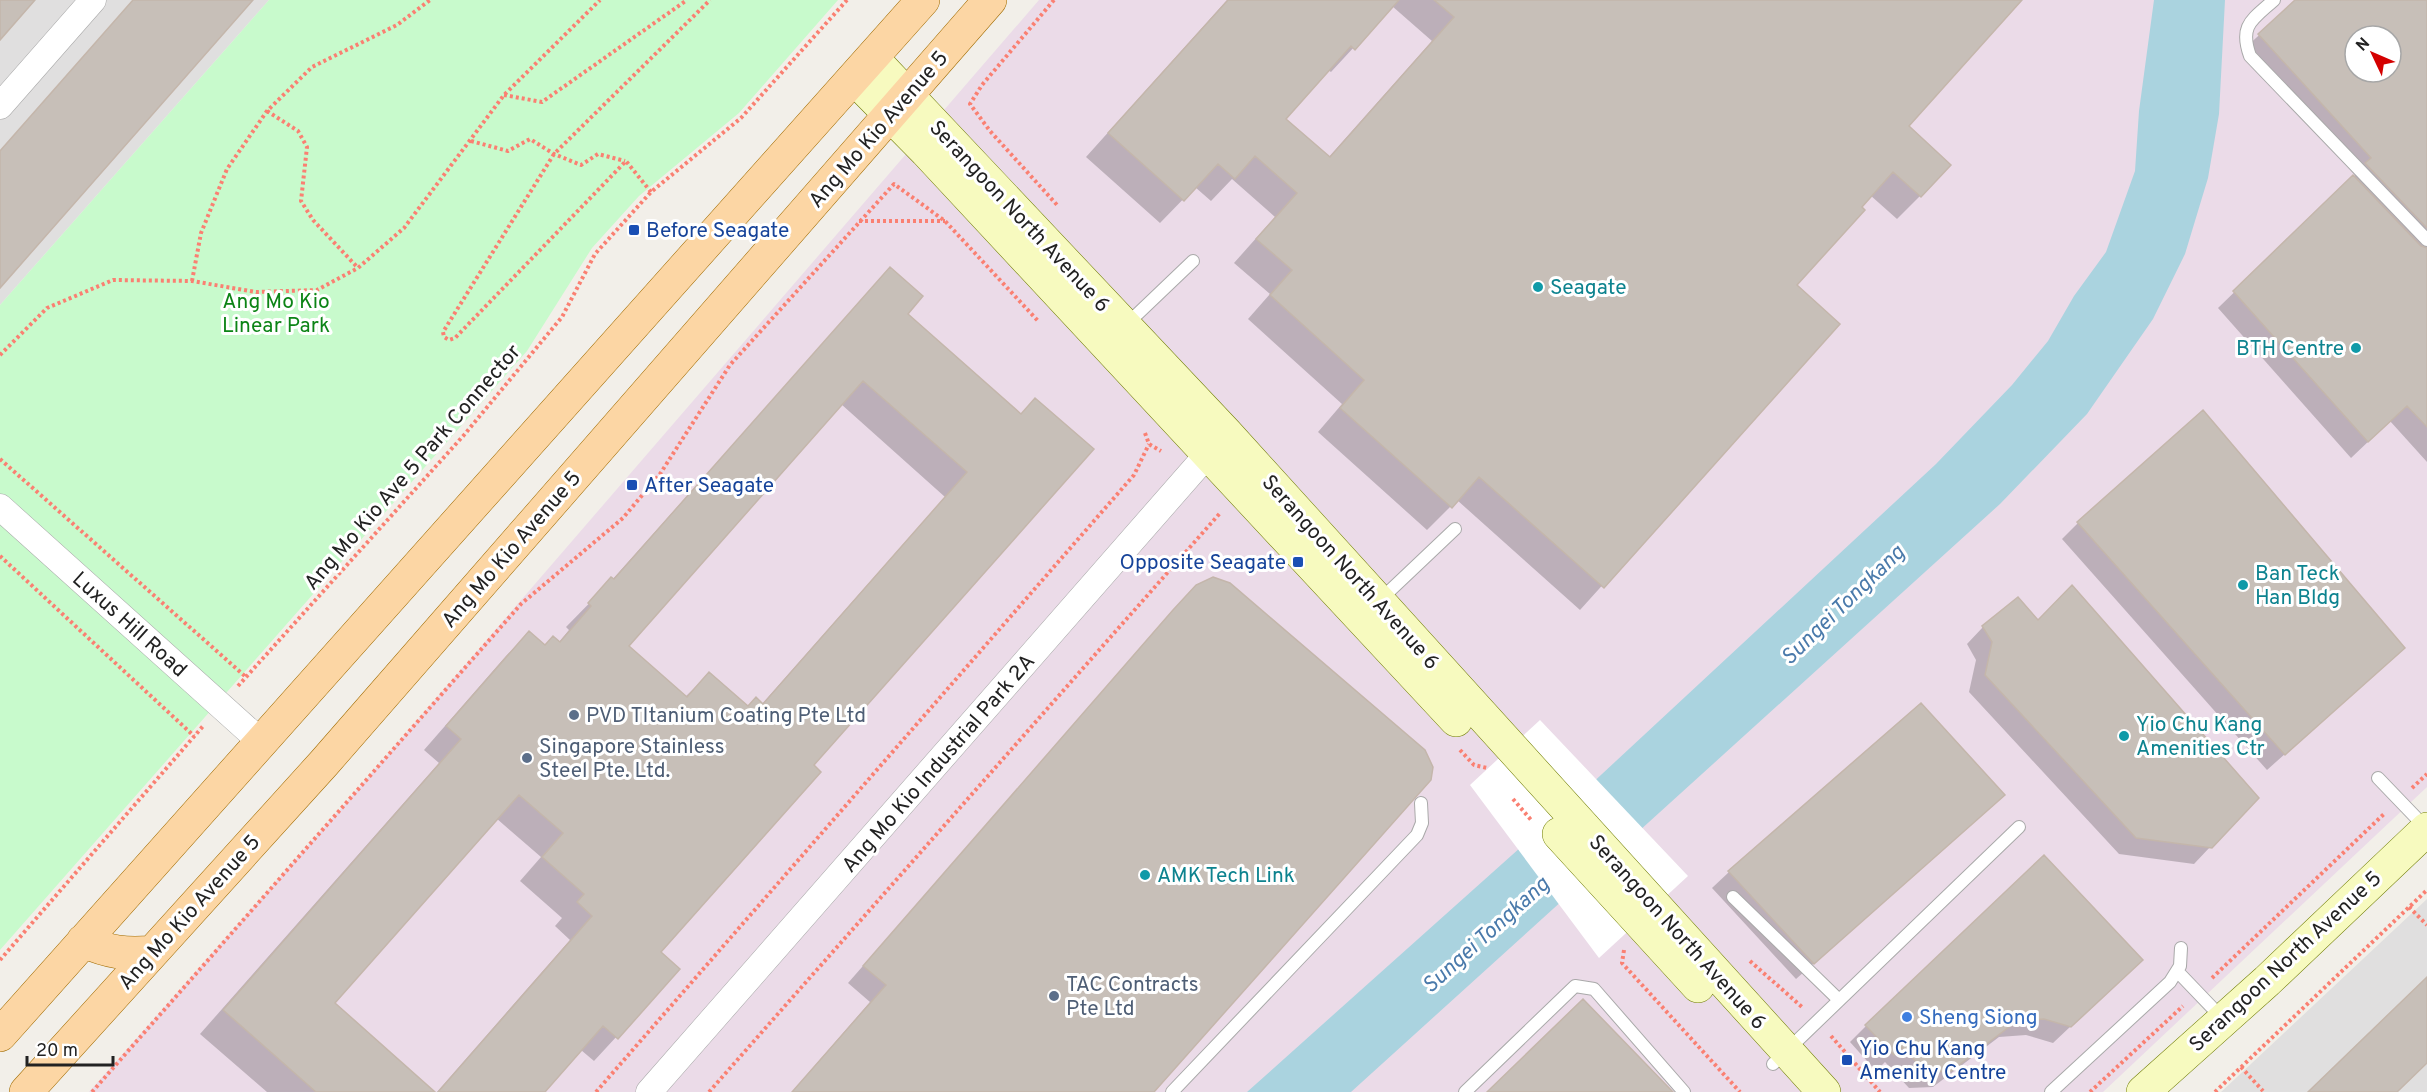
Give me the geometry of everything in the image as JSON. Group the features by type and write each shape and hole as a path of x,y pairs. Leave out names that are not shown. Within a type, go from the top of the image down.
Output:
{"main road":[{"path":"0,1035 923,0"},
{"name":"Ang Mo Kio Avenue 5","path":"26,1092 324,763 990,0"},
{"path":"83,941 109,952 129,955 153,952"}],"street":[{"path":"0,106 93,0"},
{"name":"Serangoon North Avenue 6","path":"863,68 1217,443 1503,754 1639,924 1779,1057 1824,1092"},
{"name":"Ang Mo Kio Industrial Park 2A","path":"649,1092 1217,443"},
{"name":"Luxus Hill Road","path":"0,507 260,741"},
{"name":"Serangoon North Avenue 5","path":"2143,1092 2427,829"},
{"name":"Serangoon North Avenue 5","path":"2172,1092 2427,854"},
{"name":"Serangoon North Avenue 6","path":"1779,1057 1798,1092"}],"lane":[{"path":"2274,0 2249,23 2244,39 2250,56 2427,240"},
{"path":"1114,335 1193,261"},
{"path":"1369,610 1455,529"},
{"path":"2378,778 2427,829"},
{"path":"1172,1092 1417,834 1422,823 1421,803"},
{"path":"1779,1057 2019,827"},
{"path":"1733,897 1839,1000"},
{"path":"2051,1092 2170,982 2180,966 2181,948"},
{"path":"2177,971 2223,1020"},
{"path":"1465,1092 1575,986 1580,985 1594,989 1684,1092"}],"path":[{"path":"192,281 201,233 227,169 267,111 312,67 397,25 430,0"},
{"path":"0,355 47,308 113,280 192,281 256,292 317,290 358,268 404,228 504,95 600,0"},
{"path":"504,95 542,102 687,0"},
{"path":"626,161 455,338 449,340 444,338 443,332 554,154 710,0"},
{"name":"Ang Mo Kio Ave 5 Park Connector","path":"0,960 246,677 464,435 562,317 595,254 651,192 741,118 847,0"},
{"path":"970,105 982,84 1054,0"},
{"path":"267,111 298,131 307,147 301,201 313,220 358,268"},
{"path":"471,141 508,151 530,139 554,154 581,165 598,154 626,161 651,192"},
{"path":"92,1092 521,604 623,518 660,474 730,365 858,221 894,184"},
{"path":"858,221 945,221"},
{"path":"596,1092 1134,475 1149,444"},
{"path":"0,459 246,677"},
{"path":"709,1092 1228,504"},
{"path":"0,556 194,736"},
{"path":"2090,1092 2427,774"},
{"path":"2215,1092 2427,890"},
{"path":"2409,907 2427,925"},
{"path":"1639,924 1622,963 1740,1092"},
{"path":"1749,960 1817,1021 1880,1092"},
{"path":"2241,1067 2263,1091"}],"shaded area":[{"path":"0,0 269,0 0,305"},
{"path":"1039,0 2427,0 2427,787 2103,1092 89,1092 346,803"},
{"path":"2427,899 2427,1092 2221,1092"}],"green space":[{"name":"Ang Mo Kio Linear Park","path":"269,0 838,0 739,113 639,196 592,248 527,351 0,950 0,305"}],"water":[{"name":"Sungei Tongkang","path":"2154,0 2225,0 2219,114 2208,178 2185,254 2153,319 2087,414 2000,504 1351,1092 1247,1092 1588,787 1936,464 2012,385 2048,341 2074,296 2106,252 2135,171 2139,111"}],"pier":[{"path":"1540,720 1688,876 1599,958 1470,785"}],"building":[{"path":"0,0 35,0 0,40"},
{"path":"133,0 253,0 0,288 0,151"},
{"name":"Seagate","path":"1228,0 1399,0 1355,50 1351,46 1286,119 1330,157 1454,17 1434,0 2022,0 1909,126 1951,165 1921,197 1893,172 1862,207 1865,210 1797,285 1840,324 1604,588 1479,477 1452,508 1340,408 1364,380 1270,295 1292,270 1256,239 1297,193 1255,156 1235,179 1218,164 1184,201 1108,133"},
{"path":"2295,0 2427,0 2427,228 2365,163 2371,158 2258,34"},
{"name":"BTH Centre","path":"2353,175 2421,246 2427,248 2427,427 2407,406 2368,442 2233,291"},
{"path":"890,267 923,296 908,314 1021,414 1035,398 1094,449 814,765 821,772 661,952 680,969 618,1039 603,1026 545,1092 438,1092 592,916 577,902 584,894 542,857 563,833 519,795 335,1003 435,1092 316,1092 223,1010 461,739 446,726 529,631 545,645 553,636 560,642 591,606 588,603 611,577 614,579","holes":["863,381 967,472 763,704 756,697 748,706 709,672 687,697 629,646"]},
{"name":"Ban Teck Han Bldg","path":"2203,410 2405,648 2285,755 2077,522"},
{"name":"AMK Tech Link","path":"1213,577 1230,583 1425,750 1433,767 1431,780 1154,1092 792,1092 886,985 863,966 1173,610 1196,585"},
{"name":"Yio Chu Kang Amenities Ctr","path":"2072,585 2259,798 2212,848 2136,838 1985,675 1992,642 1982,626 2018,597 2038,620"},
{"path":"1921,703 2005,795 1814,964 1728,871"},
{"path":"2044,855 2143,960 2071,1027 2044,1019 2017,1021 1951,1071 1926,1072 1902,1047 1894,1055 1865,1025"},
{"path":"2427,977 2427,1063 2397,1092 2308,1092"},
{"path":"1583,999 1673,1092 1487,1092"}],"place":[{"name":"Before Seagate","path":"634,230"},
{"name":"Seagate","path":"1538,287"},
{"name":"BTH Centre","path":"2356,348"},
{"name":"After Seagate","path":"632,485"},
{"name":"Opposite Seagate","path":"1298,562"},
{"name":"Ban Teck Han Bldg","path":"2243,585"},
{"name":"PVD TItanium Coating Pte Ltd","path":"574,715"},
{"name":"Yio Chu Kang Amenities Ctr","path":"2124,736"},
{"name":"Singapore Stainless Steel Pte. Ltd.","path":"527,758"},
{"name":"AMK Tech Link","path":"1145,875"},
{"name":"TAC Contracts Pte Ltd","path":"1054,996"},
{"name":"Sheng Siong","path":"1907,1017"},
{"name":"Yio Chu Kang Amenity Centre","path":"1847,1060"}]}
